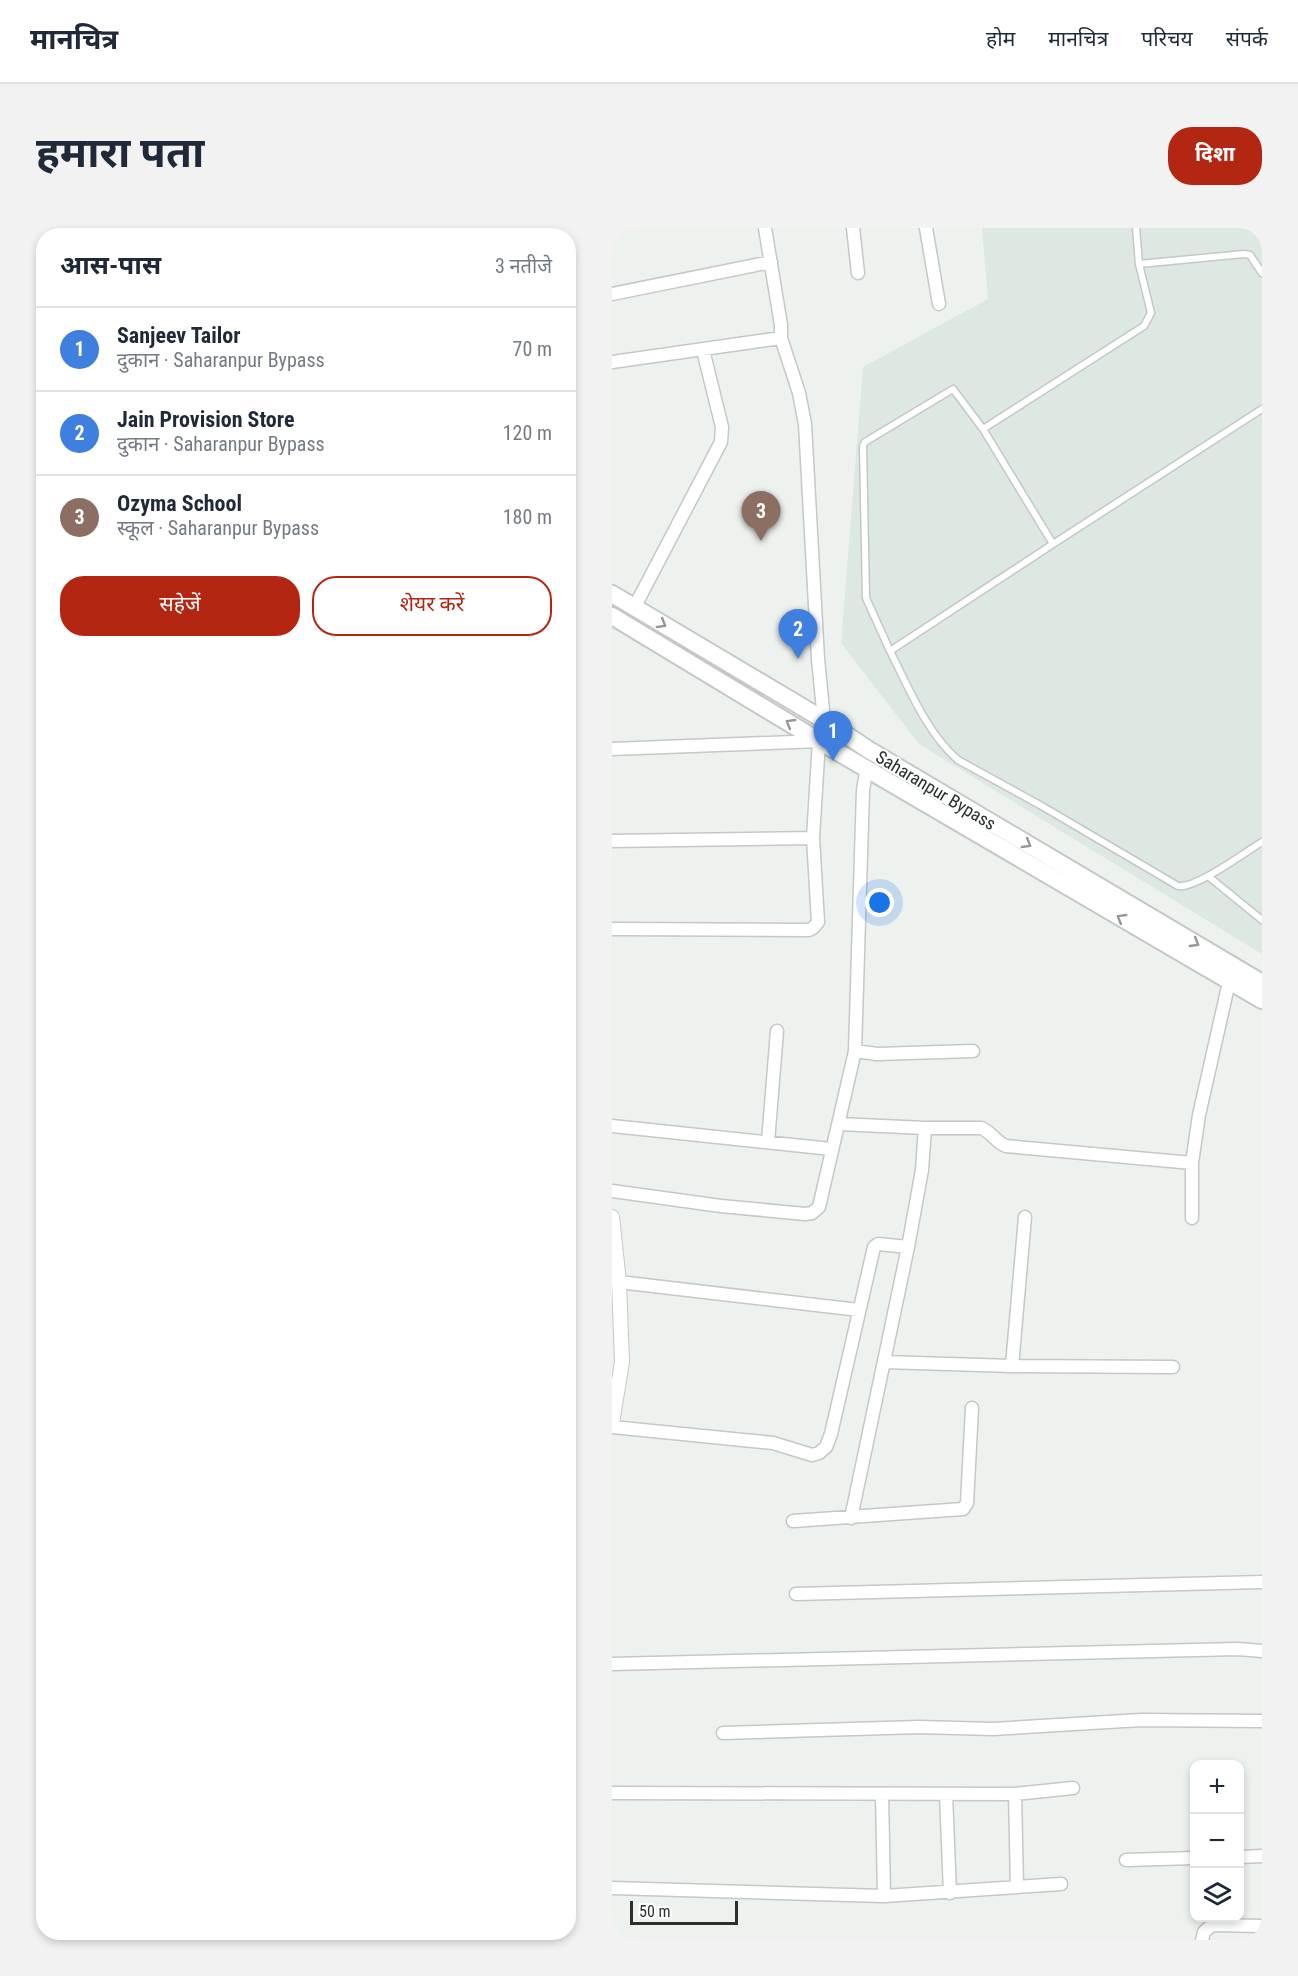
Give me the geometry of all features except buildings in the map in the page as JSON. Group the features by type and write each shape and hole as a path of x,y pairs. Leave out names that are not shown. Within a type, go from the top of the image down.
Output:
{"main road":[{"name":"Saharanpur Bypass","path":"612,594 824,720 869,750 1262,983"},
{"path":"612,616 819,741 1262,1000"}],"street":[{"path":"765,228 781,325 781,338 799,393 805,424 818,659 824,720"},
{"path":"853,228 858,273"},
{"path":"926,228 939,304"},
{"path":"612,294 771,262"},
{"path":"612,362 781,338"},
{"path":"634,608 721,442 722,427 703,350"},
{"path":"612,749 819,741 813,838 818,922 813,928 785,930 612,929"},
{"path":"612,1191 720,1206 812,1213 819,1207 855,1051 863,790 867,767"},
{"path":"612,841 813,838"},
{"path":"1192,1218 1192,1163 1199,1115 1229,982"},
{"path":"768,1142 777,1031"},
{"path":"855,1051 877,1054 974,1051"},
{"path":"839,1124 981,1128 1006,1146 1192,1163"},
{"path":"612,1126 831,1149"},
{"path":"851,1518 908,1247 922,1170 925,1128"},
{"path":"1012,1366 1024,1216"},
{"path":"612,1217 619,1282 616,1318 617,1362 612,1423"},
{"path":"612,1427 773,1443 812,1455 819,1453 825,1447 831,1434 875,1245 908,1247"},
{"path":"619,1282 859,1310"},
{"path":"884,1362 1173,1367"},
{"path":"793,1521 955,1510 966,1507 972,1408"},
{"path":"795,1594 1262,1582"},
{"path":"612,1664 1238,1649 1262,1651"},
{"path":"723,1733 919,1727 993,1729 1141,1720 1262,1721"},
{"path":"612,1793 1015,1794 1073,1788"},
{"path":"882,1794 884,1896"},
{"path":"946,1794 950,1893"},
{"path":"1015,1794 1017,1887"},
{"path":"1244,1857 1262,1856"},
{"path":"1126,1860 1190,1858"},
{"path":"612,1888 884,1896 1061,1884"},
{"path":"1202,1940 1204,1932 1212,1925 1262,1926"}],"lane":[{"path":"983,429 1144,326 1151,313 1139,264 1136,228"},
{"path":"1139,264 1244,254 1250,255 1262,273"},
{"path":"1053,544 983,429 953,389 865,442 863,446 866,598 927,723 949,752 957,760 1040,805 1178,886 1183,887 1208,876 1262,842"},
{"path":"890,651 1262,409"},
{"path":"1208,876 1262,920"}],"shaded area":[{"path":"982,228 1262,228 1262,954 919,744 841,643 863,367 988,299"}],"place":[{"name":"Ozyma School","path":"761,541"},
{"name":"Jain Provision Store","path":"798,659"},
{"name":"Sanjeev Tailor","path":"833,761"}]}
